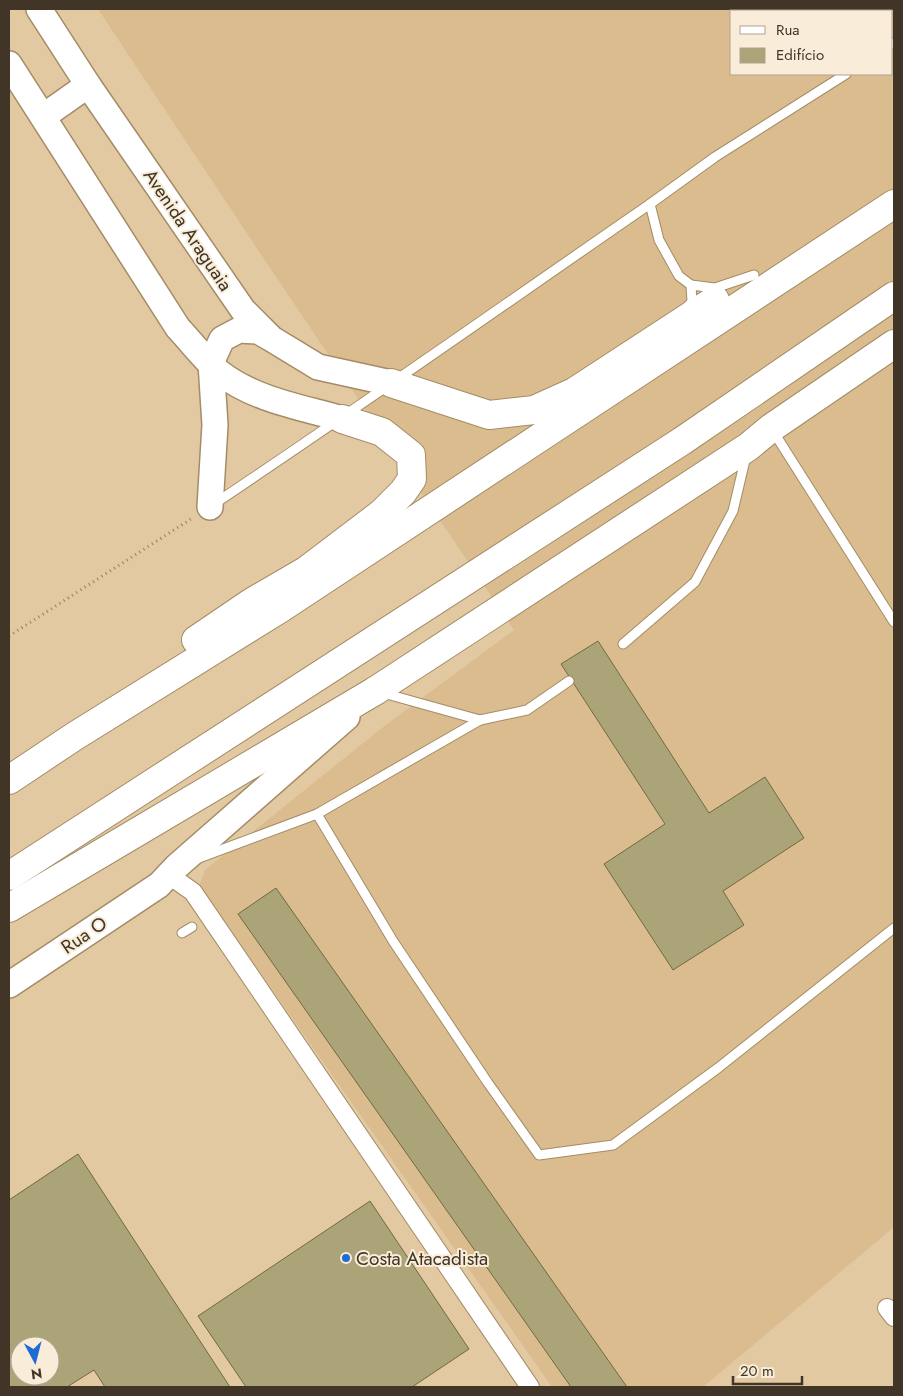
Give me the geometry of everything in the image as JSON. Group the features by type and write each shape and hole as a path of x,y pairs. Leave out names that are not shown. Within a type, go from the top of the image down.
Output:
{"main road":[{"path":"391,383 489,415 534,410 574,392 882,192 894,189"},
{"path":"9,780 75,736 282,608 894,204"},
{"path":"9,876 682,441 894,296"},
{"path":"9,908 375,692 748,447 771,428 894,344"},
{"path":"75,736 134,681 252,602 307,570 382,513 403,492 412,479 411,455 382,432 342,419"}],"street":[{"name":"Avenida Araguaia","path":"40,9 88,85 243,310 272,339 318,367 391,383"},
{"path":"9,64 178,328 220,372 236,384 264,397 342,419"},
{"path":"44,116 88,85"},
{"path":"210,507 215,425 211,363 222,339 239,330 258,331 272,339"},
{"name":"Rua O","path":"9,985 168,876 375,692"},
{"path":"168,876 194,892 530,1387"}],"lane":[{"path":"210,507 342,419 715,157 844,75"},
{"path":"650,204 659,240 679,276 692,286 715,288 754,275"},
{"path":"660,335 692,302 692,286"},
{"path":"771,428 894,622"},
{"path":"623,644 695,582 733,510 748,447"},
{"path":"168,876 317,814 480,720 527,710 570,681"},
{"path":"375,692 480,720"},
{"path":"317,814 393,941 488,1083 539,1154 613,1146 718,1068 894,928"},
{"path":"182,933 192,927"}],"path":[{"path":"9,636 210,507"}],"shaded area":[{"path":"98,9 894,9 894,1227 703,1387 552,1387 199,886 205,870 387,724 514,630"}],"building":[{"path":"598,641 709,813 765,777 804,838 723,891 744,925 673,970 604,864 665,824 561,664"},
{"path":"276,888 627,1387 571,1387 238,914"},
{"path":"78,1154 230,1387 105,1387 94,1370 67,1387 9,1387 9,1200"},
{"name":"Costa Atacadista","path":"370,1201 469,1349 412,1387 246,1387 198,1316"}],"place":[{"name":"Costa Atacadista","path":"346,1258"}]}
